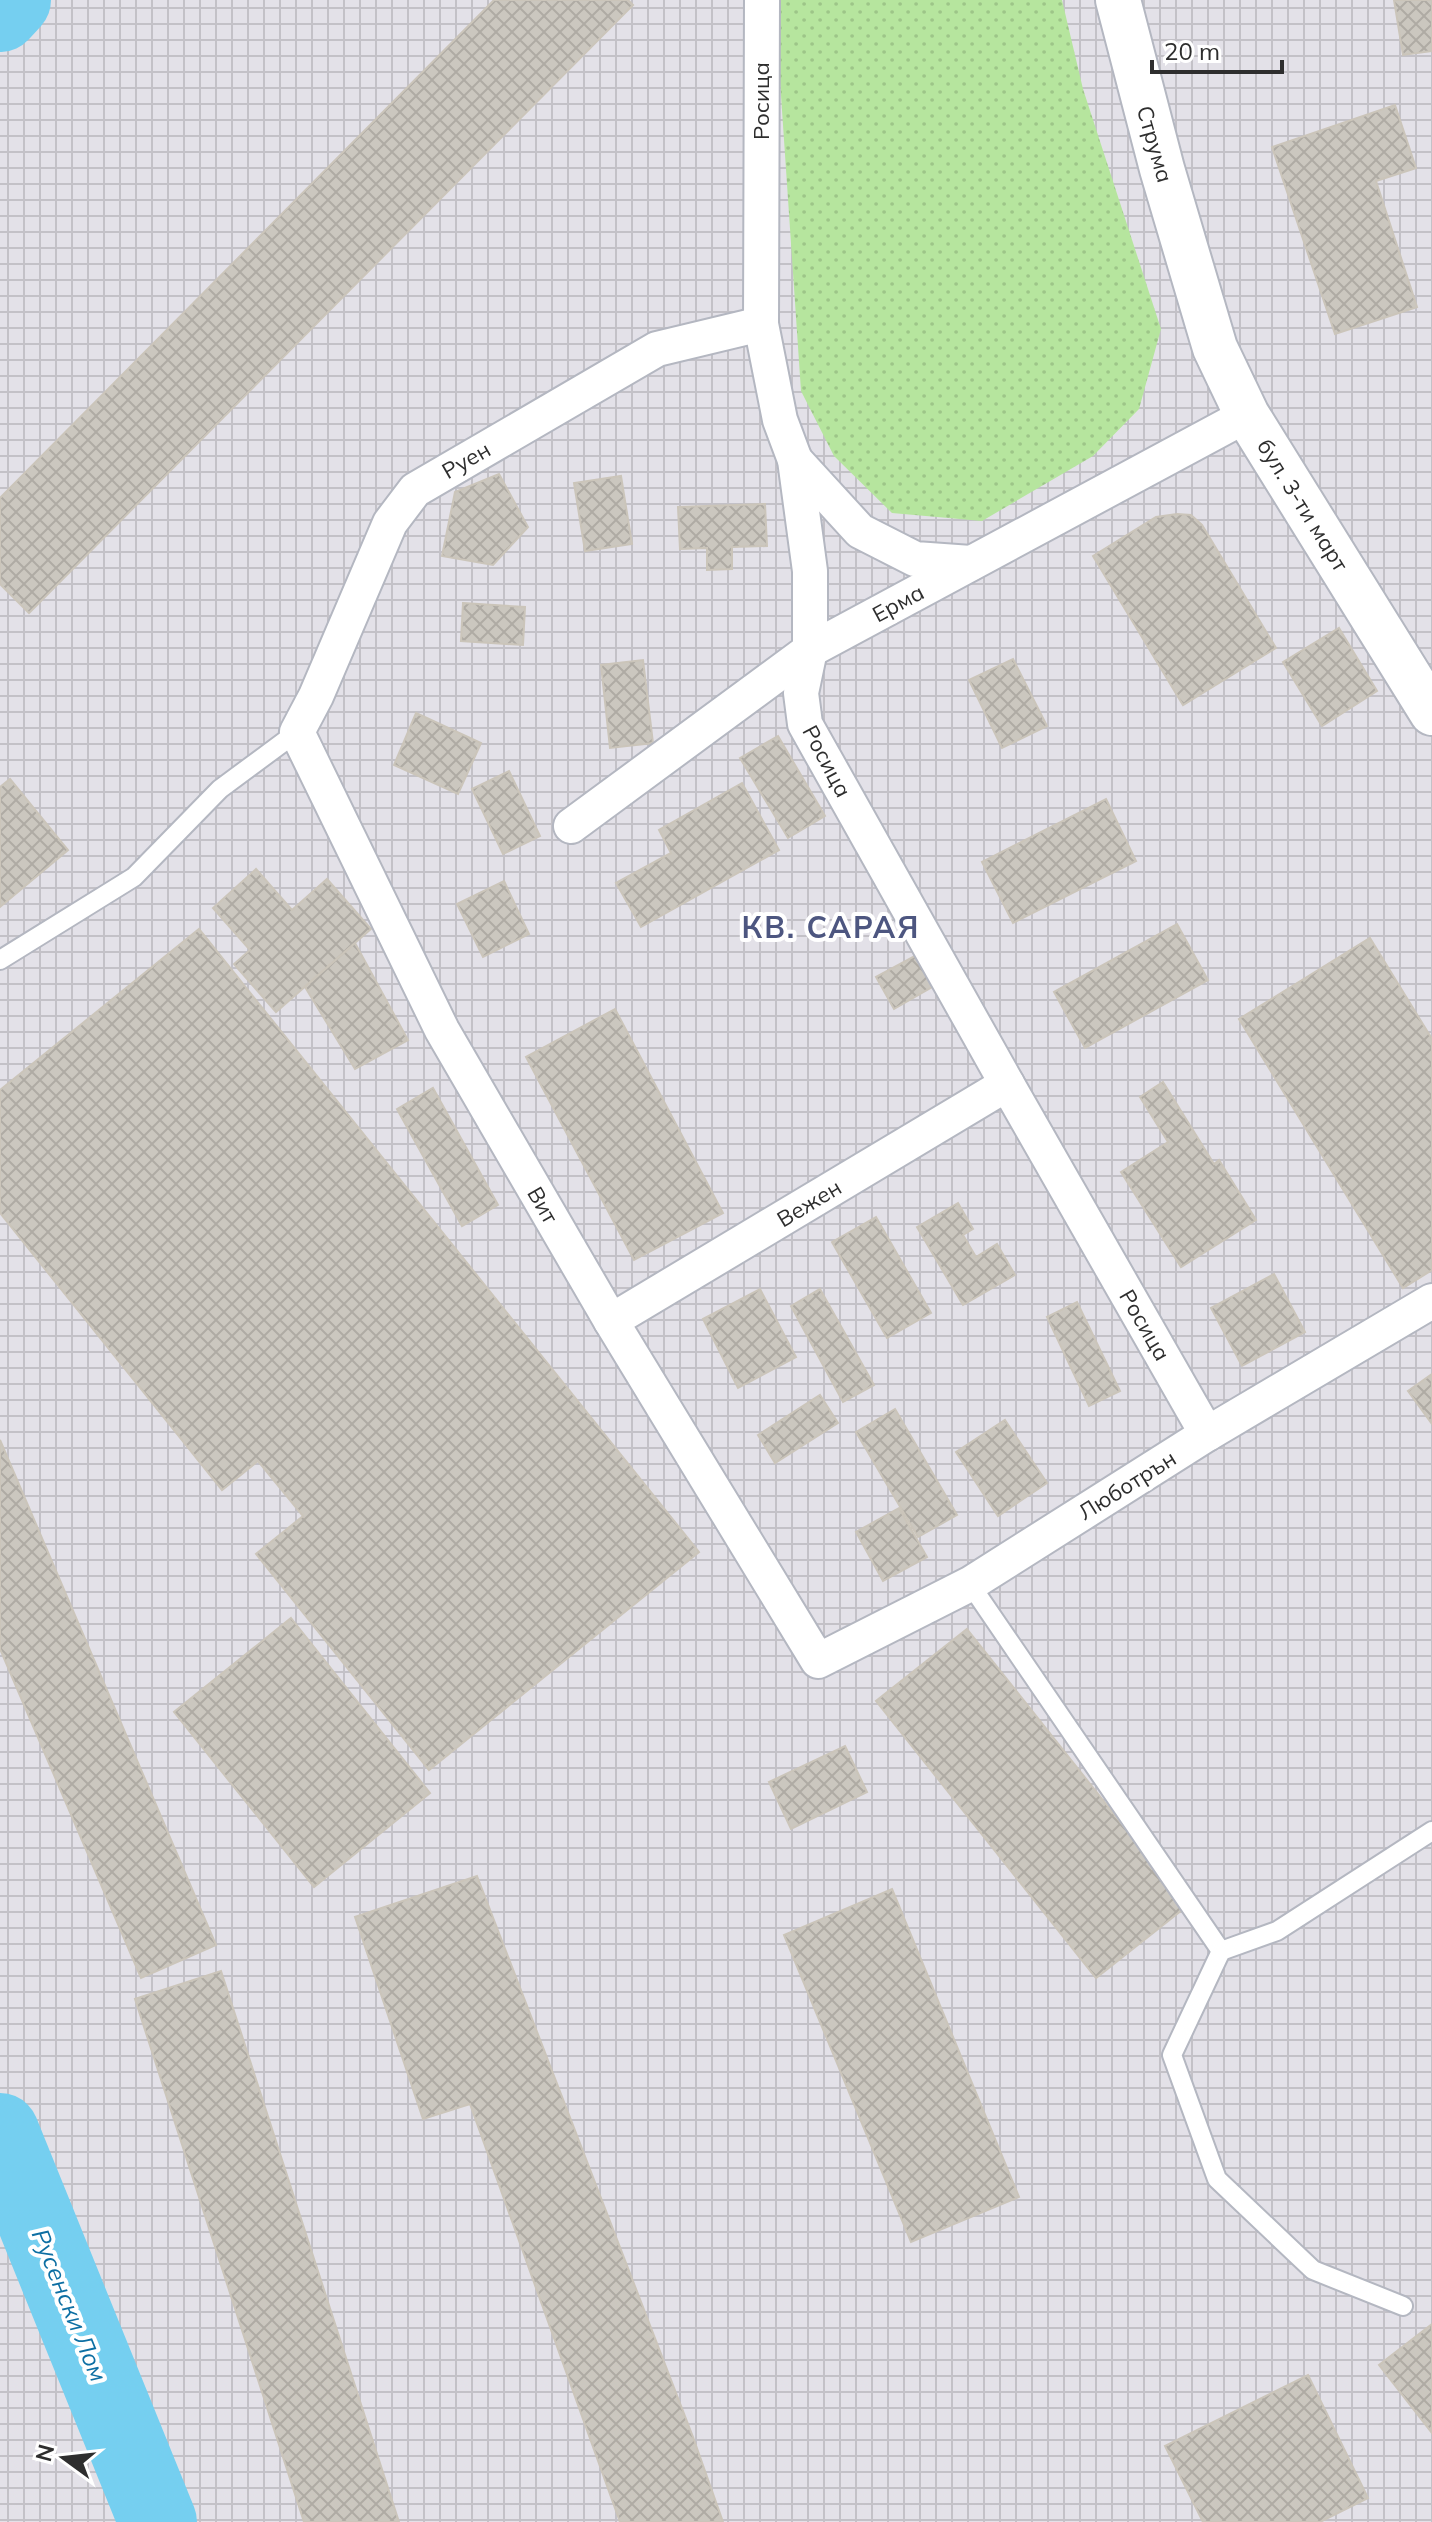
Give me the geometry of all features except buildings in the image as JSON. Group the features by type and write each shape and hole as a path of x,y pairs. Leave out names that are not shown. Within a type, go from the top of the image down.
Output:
{"main road":[{"name":"Струма","path":"1118,0 1196,286"},
{"name":"бул. 3-ти март","path":"1196,286 1215,348 1247,415 1432,713"}],"street":[{"name":"Росица","path":"762,0 761,324 780,420 795,460 810,571 810,650 801,693 805,724 1207,1434"},
{"name":"Руен","path":"297,732 316,696 390,523 415,490 657,349 761,324"},
{"name":"Ерма","path":"571,826 810,650 1247,415"},
{"path":"795,460 860,531 915,559 971,563"},
{"name":"Вит","path":"297,732 442,1030 611,1321 818,1661"},
{"name":"Вежен","path":"611,1321 1007,1084"},
{"name":"Люботрън","path":"818,1661 970,1584 1207,1434 1432,1301"}],"lane":[{"path":"0,960 134,877 220,789 297,732"},
{"path":"970,1584 1221,1951"},
{"path":"1403,2306 1313,2270 1217,2179 1172,2055 1221,1951 1277,1931 1432,1831"}],"shaded area":[{"path":"0,0 1432,0 1432,2522 0,2522"}],"green space":[{"path":"780,0 1062,0 1083,89 1161,329 1139,409 1093,456 982,521 892,513 834,456 801,391 778,51"}],"waterway":[{"name":"Русенски Лом","path":"0,13 12,0"},
{"name":"Русенски Лом","path":"0,2132 158,2522"}],"district":[{"name":"КВ. САРАЯ","path":"831,927"}]}
